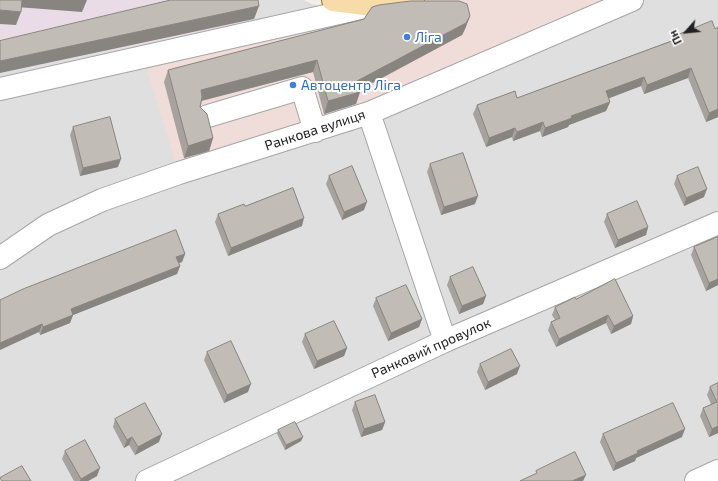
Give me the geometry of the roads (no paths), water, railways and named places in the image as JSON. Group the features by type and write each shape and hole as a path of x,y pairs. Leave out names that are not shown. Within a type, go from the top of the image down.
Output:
{"main road":[{"path":"332,0 373,5 413,0"}],"street":[{"name":"Ранкова вулиця","path":"0,258 48,225 102,200 180,173 369,113 632,0"},
{"path":"0,89 373,5"},
{"path":"208,116 302,88 315,131"},
{"path":"369,113 445,341"},
{"name":"Ранковий провулок","path":"147,481 445,341 718,223"},
{"path":"696,481 718,471"}],"place":[{"name":"Ліга","path":"407,37"},
{"name":"Автоцентр Ліга","path":"293,85"}]}
